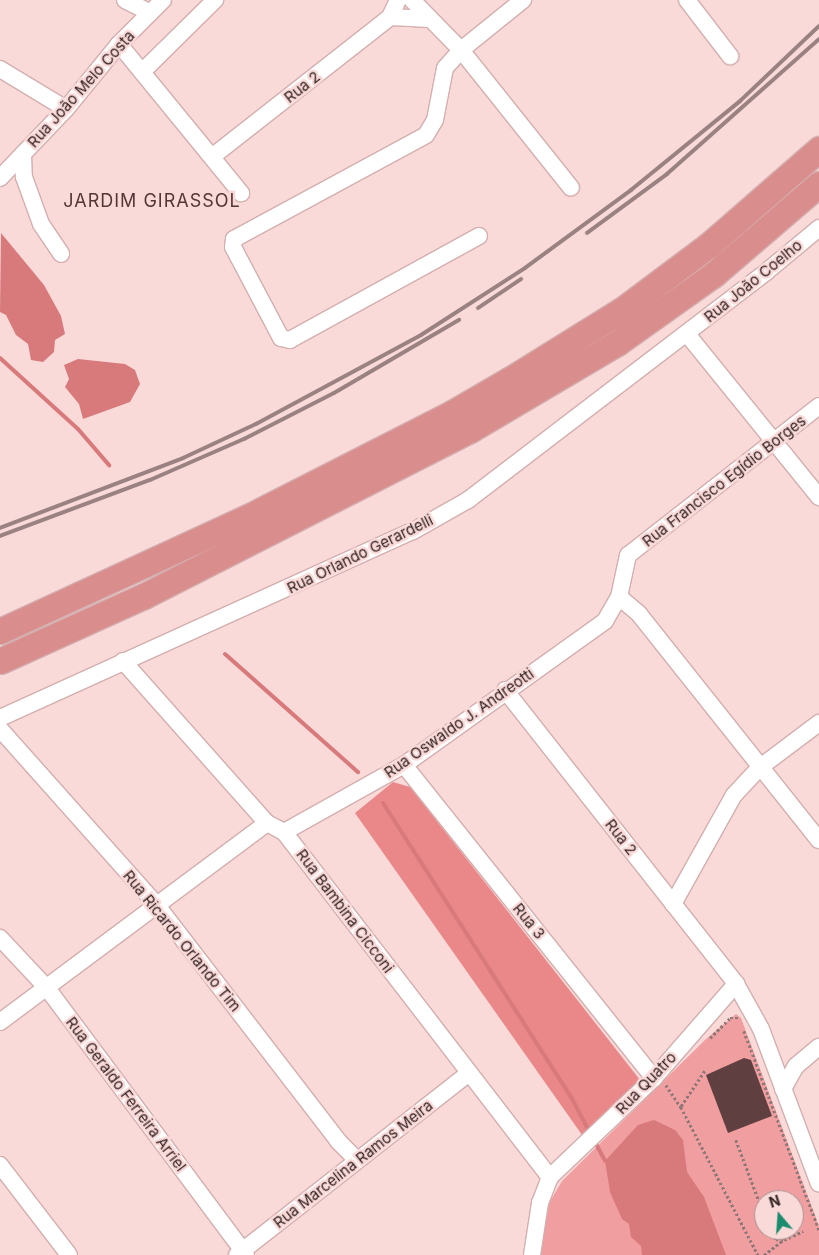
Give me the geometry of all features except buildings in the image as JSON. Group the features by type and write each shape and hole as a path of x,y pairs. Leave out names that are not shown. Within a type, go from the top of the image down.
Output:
{"highway":[{"path":"0,631 248,517 452,413 509,380 622,310 709,246 819,149"},
{"path":"0,661 144,596 470,430 617,343 714,274 819,184"}],"street":[{"path":"125,0 150,13"},
{"name":"Rua João Melo Costa","path":"0,178 66,109 119,44 163,0"},
{"path":"142,72 215,0"},
{"name":"Rua 2","path":"213,156 390,17 398,0"},
{"path":"412,0 461,50 571,188"},
{"path":"479,236 290,340 281,338 233,247 234,239 426,136 435,120 445,68 461,50 523,0"},
{"path":"687,0 730,56"},
{"path":"390,17 429,19"},
{"path":"119,44 242,193"},
{"path":"0,69 66,109"},
{"path":"23,154 24,177 41,224 61,254"},
{"name":"Rua João Coelho","path":"687,334 819,228"},
{"path":"687,334 819,497"},
{"name":"Rua Orlando Gerardelli","path":"0,718 122,661 414,531 460,505 687,334"},
{"name":"Rua Francisco Egídio Borges","path":"628,556 819,406"},
{"name":"Rua Oswaldo J. Andreotti","path":"284,832 404,765 505,690 605,621 619,597 628,556"},
{"path":"619,597 639,614 759,768 819,840"},
{"name":"Rua Bambina Cicconi","path":"122,661 267,823 284,832 550,1177"},
{"name":"Rua 2","path":"505,690 736,984 760,1029 819,1184"},
{"path":"673,904 734,795 759,768 819,723"},
{"name":"Rua Ricardo Orlando Tim","path":"0,729 155,903 338,1140 357,1160"},
{"name":"Rua 3","path":"404,765 655,1083"},
{"path":"0,1022 47,988 155,903 267,823"},
{"name":"Rua Geraldo Ferreira Arriel","path":"0,938 47,988 242,1254"},
{"name":"Rua Quatro","path":"550,1177 655,1083 736,984"},
{"path":"783,1088 796,1066 819,1047"},
{"name":"Rua Marcelina Ramos Meira","path":"242,1254 357,1160 469,1073"},
{"path":"0,1165 69,1255"},
{"path":"532,1255 540,1203 550,1177"}],"path":[{"path":"704,1044 730,1018 736,1016 740,1019"},
{"path":"743,1028 819,1230"},
{"path":"681,1108 705,1071"},
{"path":"655,1083 664,1082 681,1108 758,1255"},
{"path":"736,1140 755,1190"},
{"path":"764,1255 784,1240"}],"shaded area":[{"path":"1,233 44,285 61,316 65,334 55,340 54,352 43,362 31,360 28,344 16,335 6,315 0,312"},
{"path":"78,359 125,364 135,370 140,384 130,402 83,419 79,404 65,387 69,379 64,365"},
{"path":"393,782 410,787 644,1085 587,1142 355,813"},
{"path":"736,1014 741,1018 819,1226 819,1255 537,1255 545,1210 562,1181 706,1039"},
{"path":"654,1120 675,1130 683,1140 687,1172 704,1197 726,1255 642,1255 641,1246 631,1237 629,1224 622,1219 610,1192 605,1161 638,1125"}],"waterway":[{"path":"0,358 78,429 109,465"},
{"path":"225,654 358,772"},
{"path":"383,803 570,1095 590,1133"},
{"path":"595,1142 605,1161"}],"railway":[{"path":"0,528 183,458 256,424 421,335 525,268 631,190 740,101 819,26"},
{"path":"587,233 667,174 819,39"},
{"path":"478,308 521,279"},
{"path":"0,536 150,480 244,439 334,393 459,320"}],"district":[{"name":"JARDIM GIRASSOL","path":"152,201"}]}
